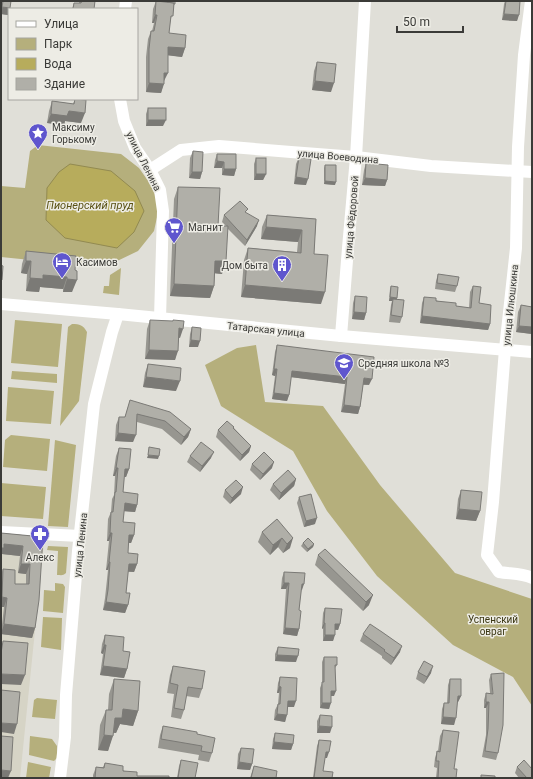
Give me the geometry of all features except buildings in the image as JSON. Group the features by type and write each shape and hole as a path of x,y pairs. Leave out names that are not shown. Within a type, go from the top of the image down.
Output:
{"street":[{"name":"улица Фёдоровой","path":"341,336 356,157 365,1"},
{"name":"улица Илюшкина","path":"531,1 524,54 518,147 516,248 505,349 493,502 487,555 499,572 525,575 532,578"},
{"name":"улица Ленина","path":"120,100 124,121 135,148 150,170 160,190 163,211 160,319"},
{"name":"улица Воеводина","path":"150,170 181,150 219,146 356,157 431,166 532,172"},
{"name":"Татарская улица","path":"1,304 341,336 532,352"},
{"name":"улица Ленина","path":"60,778 65,737 66,695 80,536 94,404 118,314"},
{"path":"1,532 80,536"}],"shaded area":[{"path":"1,540 44,542 20,778 1,778"}],"green space":[{"path":"38,145 121,154 139,168 153,188 159,208 154,231 138,251 113,263 101,265 70,264 1,257 1,186 25,188 30,151"},
{"path":"121,268 119,295 103,293 104,286 109,286 110,275"},
{"path":"15,320 62,324 58,367 11,363"},
{"path":"72,324 81,325 87,332 79,401 60,426 68,327"},
{"name":"Успенский овраг","path":"256,345 265,402 323,406 380,485 455,573 532,599 532,706 513,677 453,645 377,576 327,511 293,451 221,406 205,365 237,348"},
{"path":"12,371 57,374 57,383 11,379"},
{"path":"8,387 54,391 51,424 6,421"},
{"path":"11,435 50,439 47,471 3,467 5,440"},
{"path":"55,440 76,445 68,527 48,526"},
{"path":"1,483 46,487 43,519 1,516"},
{"path":"48,546 68,547 66,573 64,575 57,575 58,551 47,550"},
{"path":"55,583 63,584 65,587 63,613 43,611 44,590 55,591"},
{"path":"43,617 62,618 61,650 41,647"},
{"path":"37,698 57,700 55,719 32,717 34,700"},
{"path":"30,736 52,739 57,746 57,758 54,761 29,755"},
{"path":"28,762 51,767 49,778 26,778"}],"water":[{"name":"Пионерский пруд","path":"70,164 111,171 135,191 144,211 134,232 117,248 65,238 46,220 47,188 59,172"}],"place":[{"name":"Максиму Горькому","path":"38,150"},
{"name":"Магнит","path":"174,244"},
{"name":"Касимов","path":"62,279"},
{"name":"Дом быта","path":"282,282"},
{"name":"Средняя школа №3","path":"344,380"},
{"name":"Алекс","path":"40,551"}]}
